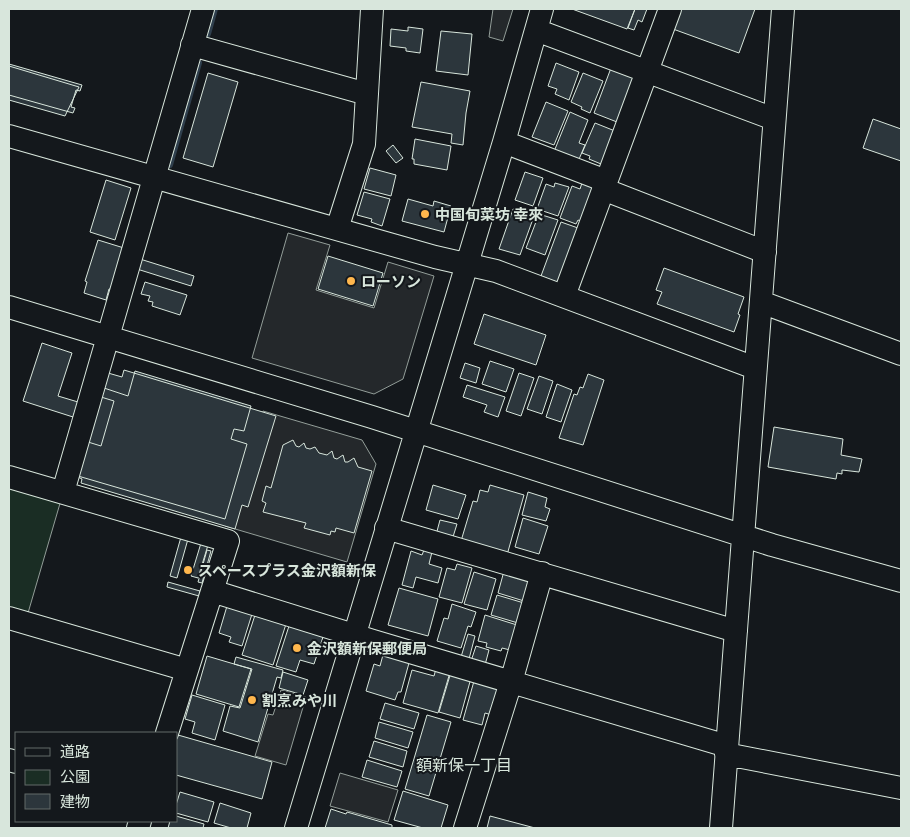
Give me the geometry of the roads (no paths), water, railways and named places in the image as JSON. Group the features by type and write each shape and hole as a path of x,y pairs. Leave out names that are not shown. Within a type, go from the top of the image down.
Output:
{"street":[{"path":"63,492 202,9"},
{"path":"337,229 364,144 372,9"},
{"path":"564,296 670,9"},
{"path":"721,828 783,9"},
{"path":"296,828 504,142 539,19 647,71 774,119"},
{"path":"192,45 367,94"},
{"path":"9,136 435,257 496,271 756,368"},
{"path":"504,142 765,252"},
{"path":"760,302 901,354"},
{"path":"9,307 415,431 742,535 901,580"},
{"path":"9,477 228,541 167,732"},
{"path":"386,528 736,631"},
{"path":"465,828 511,682 542,573"},
{"path":"212,591 726,750 901,788"},
{"path":"9,618 187,670"}],"waterway":[{"path":"208,34 215,9"},
{"path":"170,165 199,63"}],"place":[{"name":"中国旬菜坊 幸來","path":"425,214"},
{"name":"ローソン","path":"351,281"},
{"name":"スペースプラス金沢額新保","path":"188,570"},
{"name":"金沢額新保郵便局","path":"297,648"},
{"name":"割烹みや川","path":"252,700"}],"district":[{"name":"額新保一丁目","path":"464,765"}]}
